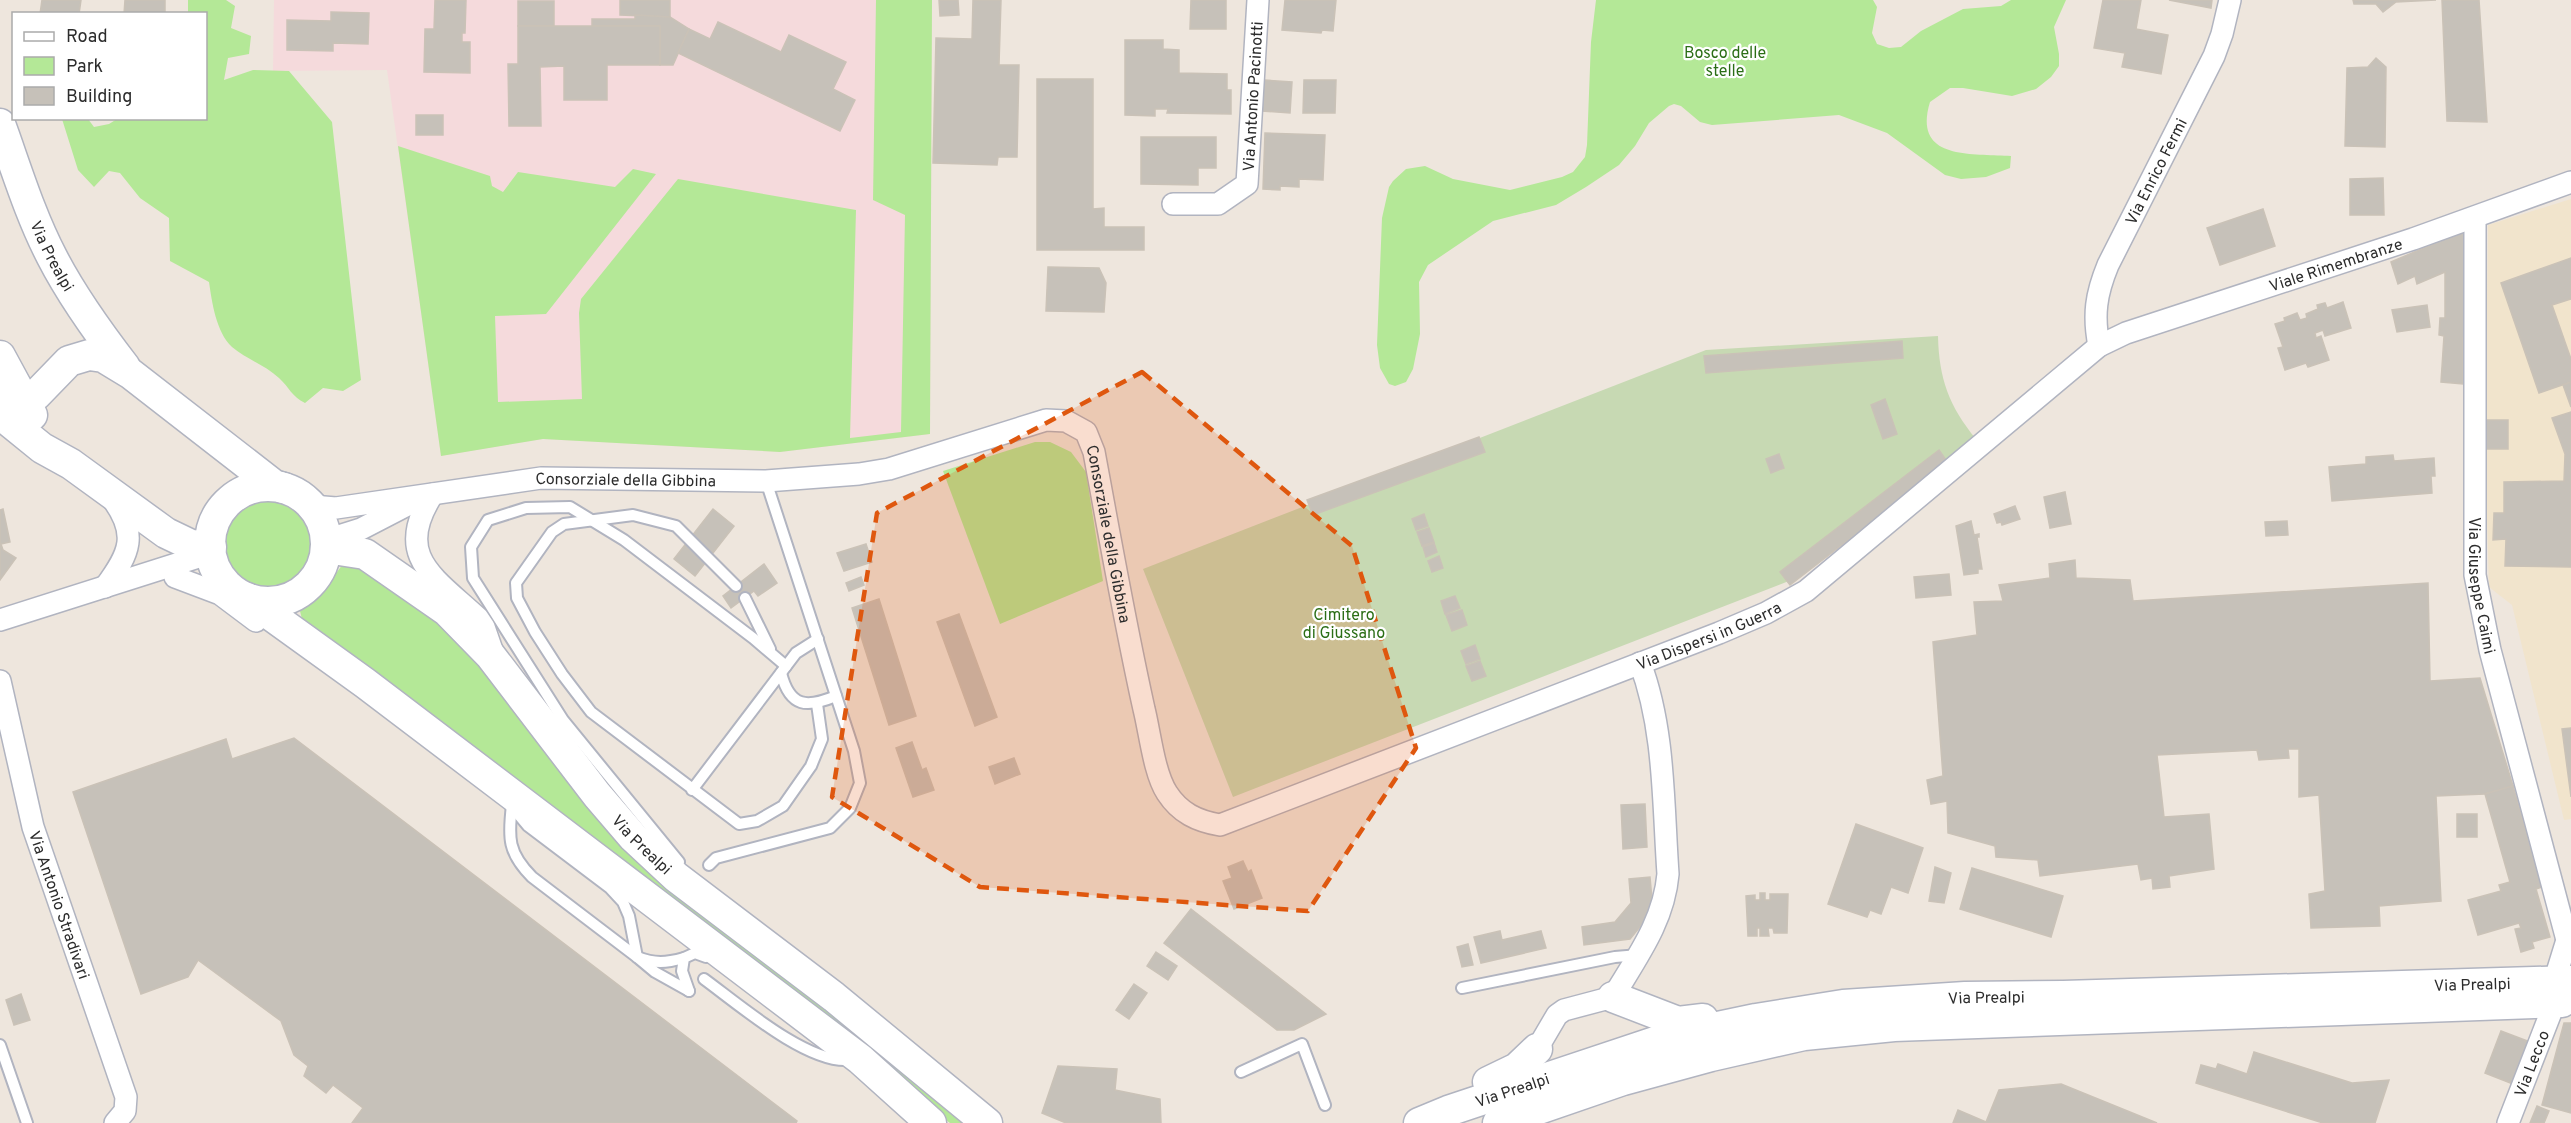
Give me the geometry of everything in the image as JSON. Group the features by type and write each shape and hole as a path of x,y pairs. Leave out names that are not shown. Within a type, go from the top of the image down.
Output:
{"main road":[{"name":"Via Prealpi","path":"0,124 33,215 51,256 84,310 131,374"},
{"path":"0,356 7,405 44,432 71,464 180,541 211,550"},
{"name":"Via Prealpi","path":"7,405 36,395 69,361 89,356 103,357 131,374 274,485 284,488"},
{"path":"236,590 262,602 278,601 306,588 320,570 326,544 324,527 312,506 294,492 284,488 257,487 232,498 216,520 211,550 216,569 236,590 312,645 503,794 811,1021 860,1059 931,1123"},
{"name":"Via Prealpi","path":"326,544 365,554 447,611 497,665 597,795 633,837 676,877 800,972 987,1123"},
{"name":"Via Prealpi","path":"1419,1123 1448,1111 1670,1037 1756,1019 1843,1005 1945,998 2563,991"},
{"name":"Via Prealpi","path":"1498,1123 1623,1080 1804,1035 1894,1026 2563,991"},
{"path":"1613,997 1625,999 1659,1016 1678,1022 1726,1016 1756,1019"},
{"path":"1448,1111 1478,1087 1518,1068 1537,1049"}],"street":[{"name":"Via Antonio Pacinotti","path":"1173,204 1218,204 1246,184 1258,0"},
{"name":"Via Enrico Fermi","path":"2098,346 2094,322 2104,275 2214,56 2230,0"},
{"name":"Viale Rimembranze","path":"2098,346 2126,333 2475,218 2571,182"},
{"name":"Via Giuseppe Caimi","path":"2475,218 2475,575 2490,650 2569,943"},
{"name":"Via Dispersi in Guerra","path":"1613,997 1639,955 1661,912 1667,894 1668,874 1655,717 1649,687 1640,663 1766,613 1806,591 2098,346"},
{"name":"Consorziale della Gibbina","path":"428,496 541,478 766,481 859,474 889,469 1046,420 1066,421 1086,432 1094,452 1135,669 1156,763 1166,792 1181,810 1199,822 1220,825 1640,663"},
{"path":"105,489 120,508 129,542 124,561 105,587"},
{"path":"312,506 336,508 394,498 428,496"},
{"path":"326,544 361,530 428,496"},
{"path":"428,496 416,533 421,564 478,618 484,627 497,665"},
{"path":"0,620 130,579 211,550"},
{"path":"130,579 175,577 236,590"},
{"path":"175,577 225,597 279,639 312,645"},
{"name":"Via Antonio Stradivari","path":"0,681 33,827 126,1097 124,1111 115,1123"},
{"name":"Via Lecco","path":"2508,1123 2563,991 2569,943"},
{"path":"1537,1049 1557,1015 1564,1010 1613,997"}],"lane":[{"path":"710,865 716,858 830,828 850,808 860,783 854,751 766,481"},
{"path":"689,870 640,816 563,720 472,578 471,547 488,520 526,508 570,507 593,519 772,655"},
{"path":"736,586 676,526 633,515 564,524 552,532 516,583 517,598 562,674 591,712 739,824 757,821 783,806 811,766 822,739 816,704"},
{"path":"745,598 772,655 784,670 785,690 800,703 816,704 836,696"},
{"path":"692,790 796,653 818,639"},
{"path":"503,794 528,826 610,888 623,902 629,916 637,957"},
{"path":"503,794 510,844 517,862 532,877 656,972 689,991 682,971 684,958"},
{"path":"706,885 783,946 800,972"},
{"path":"637,957 657,963 684,958 695,953 711,961"},
{"path":"1462,988 1615,957 1639,955"},
{"path":"704,979 785,1038 809,1050 840,1060 860,1059"},
{"path":"766,1003 782,1012 811,1021"},
{"path":"1241,1072 1302,1044 1325,1105"},
{"path":"0,1045 27,1123"}],"highlighted area":[{"path":"1142,372 1352,546 1416,748 1308,911 980,887 832,797 877,513"}],"shaded area":[{"path":"274,0 932,0 930,434 780,452 543,439 441,456 387,70 273,71"},
{"path":"2571,199 2571,819 2564,820 2512,605 2489,587 2485,449 2488,225"}],"green space":[{"path":"188,0 226,0 235,6 231,28 251,36 249,54 228,58 224,80 253,70 289,71 332,122 361,380 343,391 323,388 305,403 297,398 274,373 232,347 218,325 209,282 170,261 169,218 140,198 120,173 109,171 94,187 78,170 62,120 89,120 94,127 109,124 115,120 207,120 207,12 188,12"},
{"path":"876,0 932,0 930,434 780,452 543,439 441,456 398,146 490,176 492,186 503,192 518,172 615,187 633,169 656,174 546,314 495,316 498,402 582,399 579,313 581,299 678,179 856,210 850,438 901,432 905,215 873,200"},
{"name":"Bosco delle stelle","path":"1596,0 1873,0 1877,7 1872,33 1877,44 1889,48 1901,47 1921,31 1963,9 2001,6 2011,0 2066,0 2054,27 2059,66 2051,77 2036,89 2012,96 1950,88 1930,102 1927,121 1930,135 1937,144 1963,153 2011,156 2010,168 1986,177 1961,179 1945,175 1887,133 1839,115 1712,125 1700,122 1681,106 1674,104 1649,123 1635,146 1619,165 1586,187 1556,205 1493,221 1428,265 1419,282 1420,334 1413,369 1406,382 1395,386 1389,384 1380,368 1377,345 1382,218 1389,187 1406,169 1425,166 1453,179 1510,190 1573,172 1585,157 1587,145 1591,42"},
{"name":"Cimitero di Giussano","path":"1938,336 1943,379 1947,391 1959,415 1976,439 1794,579 1233,797 1143,569 1706,350"},
{"path":"1035,442 1050,442 1071,452 1086,472 1103,581 1000,624 943,471"},
{"path":"268,497 286,500 301,510 311,525 314,543 311,561 301,576 286,586 268,589 250,586 235,576 225,561 222,543 225,525 235,510 250,500"},
{"path":"357,561 451,629 610,828 969,1123 950,1123 302,619 300,611 303,605 321,593 343,564"}],"building":[{"path":"42,0 81,0 79,12 40,12"},
{"path":"125,0 165,0 165,12 124,12"},
{"path":"435,0 466,0 465,33 462,33 462,42 470,42 470,73 424,72 425,29 434,29"},
{"path":"620,0 670,0 670,17 620,15"},
{"path":"939,0 958,0 959,15 940,16"},
{"path":"973,0 1001,0 999,65 1019,65 1017,157 998,157 997,165 933,163 936,38 972,39"},
{"path":"1191,0 1226,0 1226,29 1190,29"},
{"path":"1285,0 1336,0 1333,31 1322,30 1321,33 1282,30"},
{"path":"2103,0 2141,0 2136,29 2168,35 2161,74 2122,67 2125,53 2094,48"},
{"path":"2169,0 2212,0 2211,8"},
{"path":"2353,0 2436,0 2396,2 2383,12 2376,4 2354,4"},
{"path":"2442,0 2479,0 2487,122 2447,121"},
{"path":"518,1 554,1 554,26 518,26"},
{"path":"331,12 369,13 368,44 333,43 333,51 287,50 287,20 331,21"},
{"path":"635,15 670,17 689,29 673,65 660,65 660,26 592,26 592,19 635,19"},
{"path":"718,22 781,52 789,35 846,62 833,89 855,100 840,131 678,53 689,29 710,39"},
{"path":"518,26 660,26 660,65 607,65 607,100 564,100 564,66 540,67 541,126 509,126 508,64 518,64"},
{"path":"1125,40 1163,40 1163,49 1179,50 1179,73 1227,74 1227,90 1231,90 1231,114 1167,113 1168,109 1155,109 1155,116 1125,115"},
{"path":"2376,58 2386,67 2385,147 2345,146 2347,68 2368,67"},
{"path":"1037,79 1093,79 1093,209 1104,208 1104,227 1144,227 1144,250 1037,250"},
{"path":"1264,80 1292,82 1290,113 1262,111"},
{"path":"1304,80 1336,80 1335,113 1303,113"},
{"path":"416,115 443,115 443,135 416,135"},
{"path":"1265,133 1325,135 1323,180 1299,179 1299,187 1280,186 1280,190 1263,189"},
{"path":"1141,137 1216,137 1216,168 1198,168 1198,185 1141,184"},
{"path":"2383,178 2384,215 2350,215 2350,179"},
{"path":"2263,209 2275,246 2220,265 2207,228"},
{"path":"2466,230 2468,339 2463,338 2463,384 2441,382 2444,336 2439,335 2440,318 2445,318 2445,272 2417,284 2415,276 2398,284 2391,262"},
{"path":"2571,258 2571,299 2552,305 2571,359 2571,382 2539,393 2501,283"},
{"path":"1048,267 1099,268 1106,283 1104,312 1046,311"},
{"path":"2343,302 2351,328 2325,336 2323,330 2315,333 2316,338 2321,336 2329,360 2308,367 2306,363 2285,370 2278,348 2283,347 2275,324 2297,313 2300,320 2307,318 2306,314 2318,309 2317,305 2325,303 2327,308"},
{"path":"2427,305 2430,327 2397,332 2392,310"},
{"path":"1902,341 1903,358 1706,373 1704,356"},
{"path":"2571,382 2571,407 2563,385"},
{"path":"1885,399 1897,434 1883,439 1871,405"},
{"path":"2571,412 2571,567 2505,566 2506,539 2493,540 2494,513 2504,513 2504,482 2564,481 2565,454 2552,418"},
{"path":"2485,420 2508,420 2508,449 2485,449"},
{"path":"1479,437 1485,452 1313,515 1307,500"},
{"path":"1939,450 1948,463 1790,585 1780,572"},
{"path":"1779,454 1784,468 1771,473 1766,459"},
{"path":"2393,455 2394,461 2434,458 2435,476 2431,476 2432,493 2332,501 2329,467 2366,464 2366,457"},
{"path":"2065,492 2071,524 2050,528 2044,497"},
{"path":"2015,506 2020,519 2002,525 2001,522 1997,523 1994,514"},
{"path":"3,509 10,542 1,544 3,550 16,558 0,580 0,510"},
{"path":"713,509 734,526 695,576 674,559"},
{"path":"1424,514 1428,526 1416,530 1412,519"},
{"path":"1971,521 1974,535 1979,534 1977,537 1982,569 1978,569 1978,573 1964,575 1956,526"},
{"path":"2287,521 2288,535 2266,536 2265,522"},
{"path":"1429,528 1434,542 1422,546 1417,532"},
{"path":"1434,543 1437,552 1426,557 1423,547"},
{"path":"866,544 872,562 844,571 837,553"},
{"path":"1439,556 1443,568 1432,572 1428,561"},
{"path":"2075,560 2076,578 2130,580 2133,601 2428,583 2430,681 2480,678 2513,786 2485,794 2436,796 2441,901 2379,906 2380,926 2311,928 2309,894 2325,891 2319,795 2299,797 2299,749 2288,749 2289,758 2259,760 2257,750 2157,755 2164,817 2209,814 2214,869 2169,876 2170,887 2153,889 2152,878 2141,880 2138,864 2040,876 2038,860 1996,857 1995,846 1948,833 1947,801 1931,804 1927,780 1943,776 1933,642 1977,635 1974,602 2003,601 1999,585 2050,578 2049,564"},
{"path":"764,564 777,583 758,596 754,591 731,608 723,596"},
{"path":"1949,574 1951,595 1916,598 1914,577"},
{"path":"861,577 864,585 849,591 846,583"},
{"path":"1455,596 1460,608 1445,614 1441,601"},
{"path":"879,599 916,716 889,725 852,608"},
{"path":"1462,610 1467,625 1452,631 1446,615"},
{"path":"959,614 997,717 975,726 937,622"},
{"path":"1475,645 1480,659 1466,664 1461,651"},
{"path":"1480,661 1486,676 1472,681 1466,666"},
{"path":"2571,728 2571,797 2562,729"},
{"path":"294,738 797,1121 796,1123 352,1123 363,1108 333,1085 326,1093 304,1076 308,1066 294,1055 281,1021 198,960 188,977 141,994 73,792 226,739 232,759"},
{"path":"912,742 922,770 926,768 934,790 913,797 896,748"},
{"path":"1014,758 1020,774 995,784 989,767"},
{"path":"2513,786 2542,887 2536,889 2550,937 2532,942 2534,948 2521,952 2515,929 2521,928 2519,923 2478,935 2468,900 2501,891 2499,885 2510,882 2485,794"},
{"path":"1645,804 1647,847 1623,849 1621,805"},
{"path":"2457,814 2477,814 2477,837 2457,837"},
{"path":"1856,824 1923,848 1908,893 1891,887 1881,914 1870,910 1867,917 1828,904"},
{"path":"1243,861 1248,872 1251,870 1262,898 1234,909 1223,881 1232,878 1228,867"},
{"path":"1935,867 1951,873 1944,903 1929,901"},
{"path":"1972,868 2063,896 2051,937 1960,909"},
{"path":"1650,877 1653,911 1630,939 1584,945 1582,927 1615,922 1631,903 1629,879"},
{"path":"1760,893 1765,893 1765,900 1770,900 1770,894 1788,894 1787,933 1774,933 1773,928 1768,928 1769,936 1760,936 1760,928 1757,928 1757,936 1748,936 1746,896 1755,895 1755,900 1760,900"},
{"path":"1191,909 1326,1014 1294,1030 1277,1030 1164,943"},
{"path":"1500,931 1502,940 1541,931 1546,948 1481,963 1474,937"},
{"path":"1468,944 1473,965 1462,967 1457,947"},
{"path":"1156,952 1177,966 1168,980 1147,966"},
{"path":"1134,984 1147,993 1129,1019 1116,1010"},
{"path":"21,994 30,1020 14,1025 6,1000"},
{"path":"2564,1023 2571,1023 2571,1113 2542,1105"},
{"path":"2501,1031 2530,1042 2513,1084 2485,1073"},
{"path":"2254,1052 2352,1083 2389,1080 2375,1123 2323,1123 2196,1083 2201,1065 2216,1069 2218,1064 2247,1074"},
{"path":"1058,1066 1117,1069 1115,1090 1160,1099 1161,1123 1066,1123 1042,1113"},
{"path":"2061,1084 2157,1123 1953,1123 1958,1110 1986,1122 1999,1090"},
{"path":"2537,1106 2549,1111 2544,1123 2530,1123"}]}
